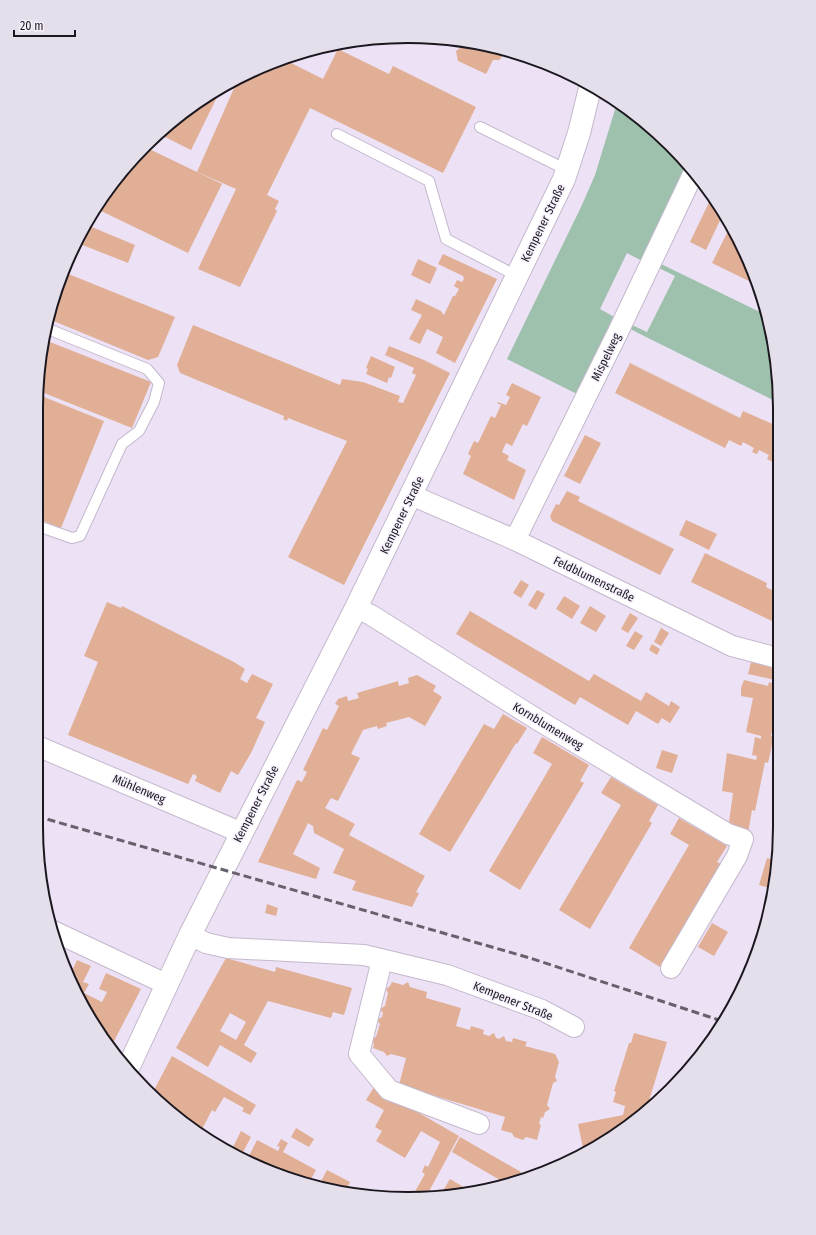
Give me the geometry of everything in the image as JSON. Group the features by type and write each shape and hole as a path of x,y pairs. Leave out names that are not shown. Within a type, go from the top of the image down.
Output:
{"street":[{"name":"Kempener Straße","path":"130,1064 153,1017 166,984 356,608 517,276 567,170 579,133 589,92"},
{"name":"Mispelweg","path":"515,540 622,325 691,178"},
{"name":"Feldblumenstraße","path":"411,495 515,540 732,646 773,657"},
{"name":"Kornblumenweg","path":"356,608 371,615 538,720 716,827 728,834 743,839 737,856 671,968"},
{"name":"Mühlenweg","path":"43,749 242,833"},
{"path":"59,934 166,984"},
{"name":"Kempener Straße","path":"190,936 206,943 228,948 364,955 447,975 542,1010 574,1027"},
{"path":"382,960 359,1054 389,1090 479,1124"}],"lane":[{"path":"480,127 567,170"},
{"path":"337,134 429,181 446,239 517,276"},
{"path":"43,528 72,538 80,536 122,444 139,431 154,402 159,383 147,369 51,330"}],"green space":[{"path":"615,108 649,134 687,173 644,262 627,253 600,309 616,318 579,395 507,359 595,175"},
{"path":"661,264 760,312 770,360 773,400 630,329 632,325 647,332 675,276 659,268"}],"building":[{"path":"460,48 501,55 502,57 499,60 493,60 486,74 458,61 456,51"},
{"path":"338,50 339,50 389,74 393,66 476,107 443,173 310,108 267,195 279,201 275,209 277,211 240,287 198,269 236,189 197,172 234,88 268,71 290,62 323,79"},
{"path":"217,98 191,150 164,137 186,118"},
{"path":"150,150 222,184 188,253 101,211 118,186"},
{"path":"709,202 720,220 706,250 690,242"},
{"path":"91,227 135,245 128,263 82,245"},
{"path":"728,233 750,282 712,263"},
{"path":"443,254 497,279 455,363 436,353 443,337 427,329 420,344 409,339 422,315 411,310 416,299 441,311 444,315 453,296 455,296 459,289 454,286 457,280 462,282 464,279 463,276 438,264"},
{"path":"418,259 437,268 430,284 411,275"},
{"path":"69,274 175,317 158,357 148,360 53,321"},
{"path":"193,325 340,385 342,379 363,382 400,396 398,402 403,403 416,375 412,373 414,368 385,355 389,346 424,360 450,373 344,585 288,557 347,441 288,418 287,421 283,419 284,416 180,373 177,365"},
{"path":"49,342 151,382 132,428 44,393"},
{"path":"371,356 395,367 391,378 389,377 387,383 366,374 368,369 366,368"},
{"path":"630,363 740,418 743,411 773,424 773,462 767,459 769,455 759,450 757,454 752,452 754,448 743,442 741,446 729,440 725,448 615,393"},
{"path":"512,383 541,397 527,426 523,424 512,446 506,443 502,452 509,456 507,460 526,470 514,500 463,474 471,456 468,454 474,441 478,443 491,416 495,418 501,405 497,403 506,405 510,397 506,395"},
{"path":"43,397 104,421 61,528 43,521"},
{"path":"585,435 601,443 580,484 564,476"},
{"path":"567,491 580,497 578,501 674,549 660,575 552,521 550,516 556,504 559,505"},
{"path":"686,520 717,534 709,550 679,535"},
{"path":"705,553 767,583 766,587 773,590 773,622 691,582"},
{"path":"521,580 529,585 521,598 513,593"},
{"path":"537,590 545,594 536,610 528,605"},
{"path":"564,596 580,606 572,619 556,609"},
{"path":"107,602 121,608 122,606 234,662 245,669 240,679 247,683 252,674 273,684 256,718 265,722 251,753 238,775 231,771 220,793 195,781 197,776 193,774 188,784 68,735 98,662 84,656"},
{"path":"590,606 606,616 596,632 580,623"},
{"path":"470,611 589,681 594,674 641,701 646,692 669,706 671,701 680,707 670,723 662,718 658,724 636,711 628,725 580,697 575,705 456,634"},
{"path":"630,613 638,618 628,633 621,629"},
{"path":"661,628 669,633 661,646 654,642"},
{"path":"635,631 643,636 634,650 626,646"},
{"path":"652,644 660,649 657,655 649,650"},
{"path":"751,662 773,668 773,680 748,674"},
{"path":"417,675 436,686 433,691 442,697 425,726 409,717 386,723 387,726 378,729 377,726 363,730 351,754 360,758 338,801 331,798 325,808 355,824 349,835 425,876 416,892 419,893 412,907 352,890 356,881 333,873 344,849 314,833 313,826 308,823 293,854 320,868 316,879 258,862 297,780 302,782 307,772 303,770 323,728 327,730 339,706 335,704 338,699 347,696 348,701 359,698 357,693 398,681 399,686 409,683 408,678"},
{"path":"744,680 768,686 769,682 773,684 773,727 771,736 773,737 771,750 768,763 765,762 755,811 752,810 748,833 729,822 733,793 722,791 727,753 756,760 757,756 752,755 755,737 761,739 761,736 746,732 753,698 741,696 741,688"},
{"path":"503,714 527,728 517,744 516,743 450,852 419,834 484,724 494,729"},
{"path":"542,737 589,765 580,781 584,783 520,890 489,871 552,764 533,753"},
{"path":"662,750 678,755 672,773 656,768"},
{"path":"611,777 658,805 649,821 652,823 590,929 559,910 621,805 601,793"},
{"path":"679,818 727,846 717,862 721,864 660,967 629,948 689,845 670,834"},
{"path":"767,858 771,859 768,888 759,885"},
{"path":"267,904 278,908 276,916 265,913"},
{"path":"712,923 728,932 714,956 698,947"},
{"path":"226,958 275,972 276,967 352,988 344,1015 333,1012 331,1018 268,1001 244,1045 257,1053 251,1063 220,1045 208,1067 176,1048","holes":["230,1013 246,1022 236,1040 220,1031"]},
{"path":"77,960 91,966 83,982 89,984 84,993 102,1002 107,992 99,989 106,973 141,989 113,1042 92,1010 72,970"},
{"path":"392,982 403,985 408,982 410,987 427,992 426,998 461,1008 456,1026 470,1030 471,1026 484,1030 483,1034 489,1036 494,1033 496,1038 499,1039 504,1036 506,1041 512,1042 513,1038 527,1042 525,1046 555,1054 559,1062 555,1077 557,1081 553,1083 547,1105 550,1109 545,1112 543,1118 541,1117 539,1124 541,1125 537,1140 526,1137 523,1140 514,1137 512,1133 501,1130 505,1117 399,1085 406,1058 391,1054 387,1056 384,1052 373,1048 374,1044 371,1039 376,1037 380,1024 377,1020 382,1017 383,1013 380,1009 385,1006 388,993 386,989"},
{"path":"634,1033 667,1042 649,1101 630,1117 583,1147 578,1124 623,1115 625,1106 613,1102 616,1092 614,1091 629,1043 631,1043"},
{"path":"172,1056 256,1105 250,1115 242,1111 244,1108 224,1097 215,1112 212,1110 202,1128 186,1117 154,1089"},
{"path":"374,1087 459,1136 429,1191 415,1192 425,1174 422,1172 425,1165 428,1167 440,1142 421,1131 405,1158 376,1141 382,1131 375,1127 384,1110 366,1100"},
{"path":"296,1128 314,1139 309,1147 291,1137"},
{"path":"241,1131 251,1137 243,1152 233,1147"},
{"path":"460,1137 521,1172 519,1175 500,1180 452,1152"},
{"path":"281,1139 288,1143 283,1152 316,1170 311,1179 291,1173 249,1155 257,1140 278,1151 280,1147 277,1146"},
{"path":"327,1170 350,1182 348,1187 321,1181"},
{"path":"450,1179 464,1188 456,1189 443,1190"}],"railway":[{"path":"43,818 530,958 718,1020"}]}
